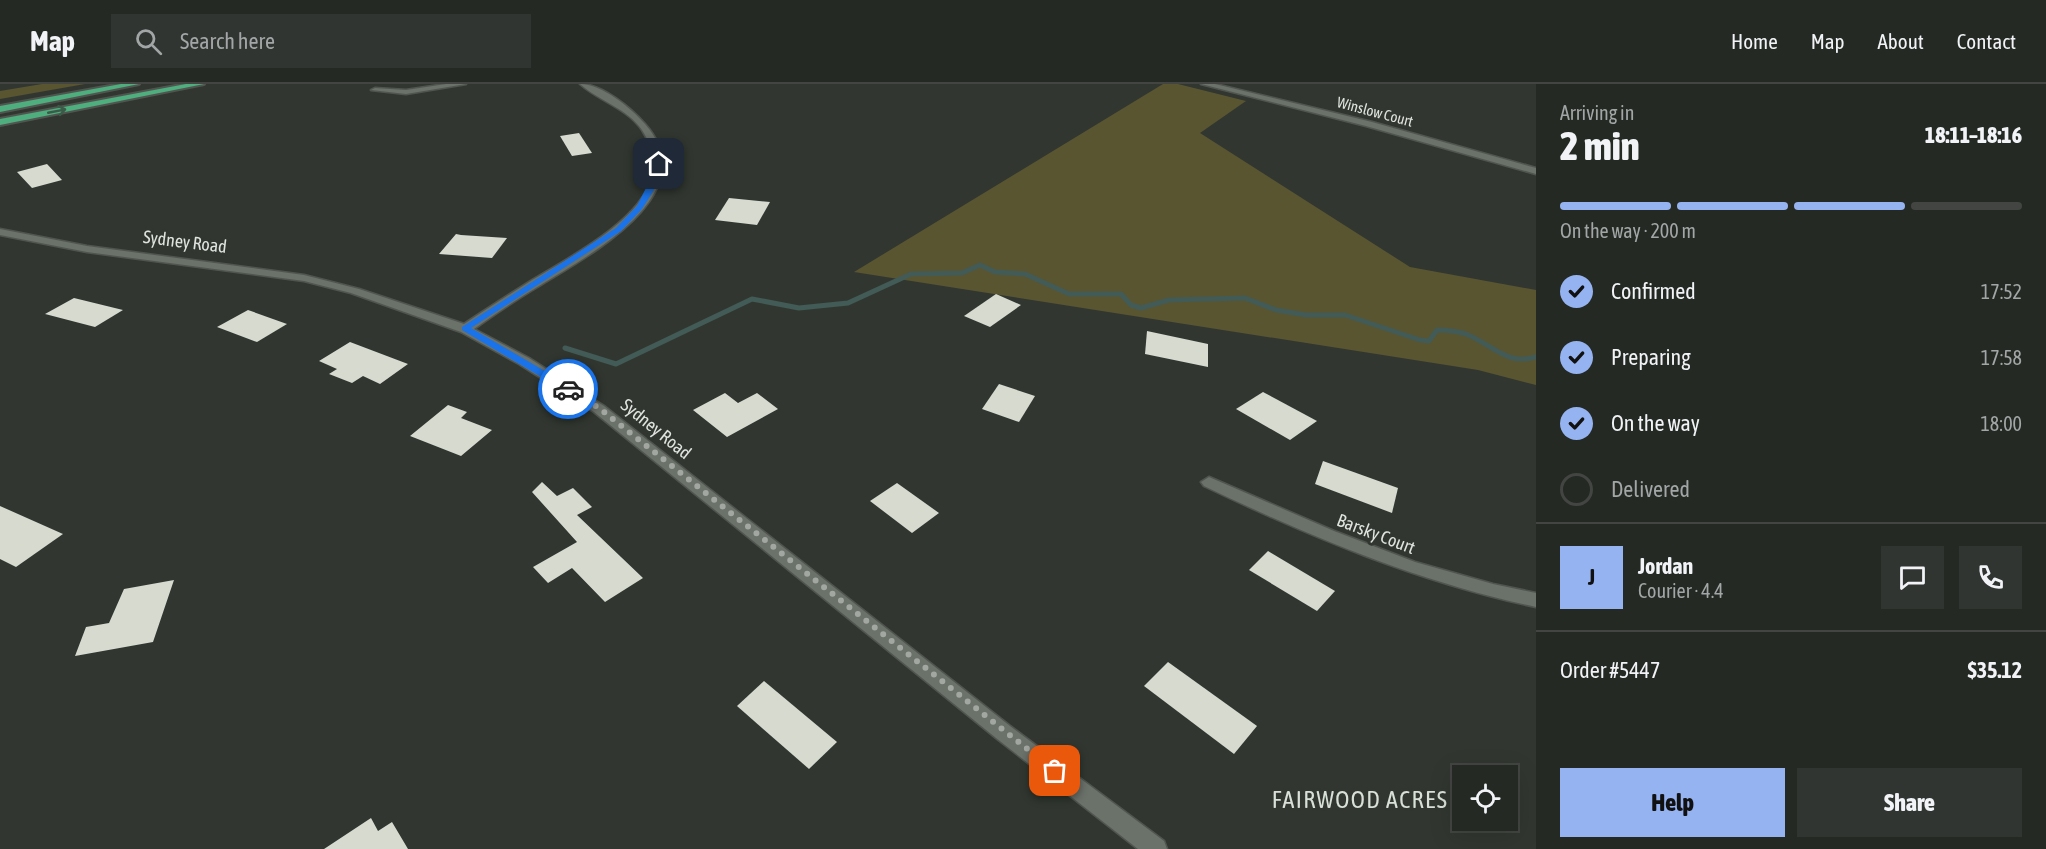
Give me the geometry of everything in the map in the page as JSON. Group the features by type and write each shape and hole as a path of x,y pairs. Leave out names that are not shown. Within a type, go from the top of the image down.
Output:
{"highway":[{"path":"0,109 135,84"},
{"path":"0,123 200,84"}],"street":[{"path":"375,90 406,92 462,84"},
{"path":"465,328 619,230 640,207 651,190 659,164 653,140 636,118 584,84"},
{"name":"Winslow Court","path":"1205,84 1369,124 1536,171"},
{"name":"Sydney Road","path":"0,232 87,249 304,278 355,291 465,328 524,361 599,408 1003,732 1156,849"},
{"name":"Barsky Court","path":"1209,482 1305,528 1398,564 1494,592 1536,600"}],"shaded area":[{"path":"42,84 85,84 0,99 0,91"},
{"path":"1163,84 1178,84 1246,101 1200,133 1410,267 1536,290 1536,385 1478,370 854,272"}],"building":[{"path":"579,133 592,153 572,156 560,136"},
{"path":"47,164 62,180 32,188 17,172"},
{"path":"729,198 770,202 757,225 715,220"},
{"path":"456,234 507,238 492,258 439,254"},
{"path":"996,294 1021,305 990,327 964,316"},
{"path":"74,298 123,310 95,327 45,314"},
{"path":"248,310 287,324 257,342 217,327"},
{"path":"1147,331 1208,344 1208,367 1145,354"},
{"path":"350,342 408,364 380,384 363,376 352,383 329,374 337,369 319,361"},
{"path":"999,384 1035,396 1019,422 982,409"},
{"path":"1263,392 1317,421 1290,440 1236,409"},
{"path":"725,393 738,403 757,393 778,409 727,437 693,410"},
{"path":"448,405 467,412 461,418 492,430 461,456 410,436"},
{"path":"1323,461 1398,488 1392,513 1315,484"},
{"path":"542,482 557,496 573,488 592,507 577,515 643,578 605,602 572,568 548,583 533,567 577,542 532,492"},
{"path":"897,483 939,513 912,533 870,501"},
{"path":"0,506 63,534 16,567 0,559"},
{"path":"1268,551 1335,591 1317,611 1249,570"},
{"path":"174,580 153,642 75,656 86,627 109,623 124,589"},
{"path":"1168,662 1257,726 1234,754 1144,686"},
{"path":"764,681 837,742 809,769 737,706"},
{"path":"371,818 378,831 392,822 408,849 324,849"}],"waterway":[{"path":"565,348 616,364 752,299 799,308 848,303 911,274 962,273 980,265 995,272 1025,274 1069,294 1121,294 1131,305 1141,308 1169,300 1245,298 1276,310 1306,315 1345,315 1420,340 1429,341 1437,330 1459,332 1516,359 1536,357"}],"way so far":[{"path":"568,389 599,408 1003,732 1055,771"}],"district":[{"name":"FAIRWOOD ACRES","path":"1360,800"}],"route":[{"path":"568,389 465,328 619,230 640,207 651,190 659,164"}]}
